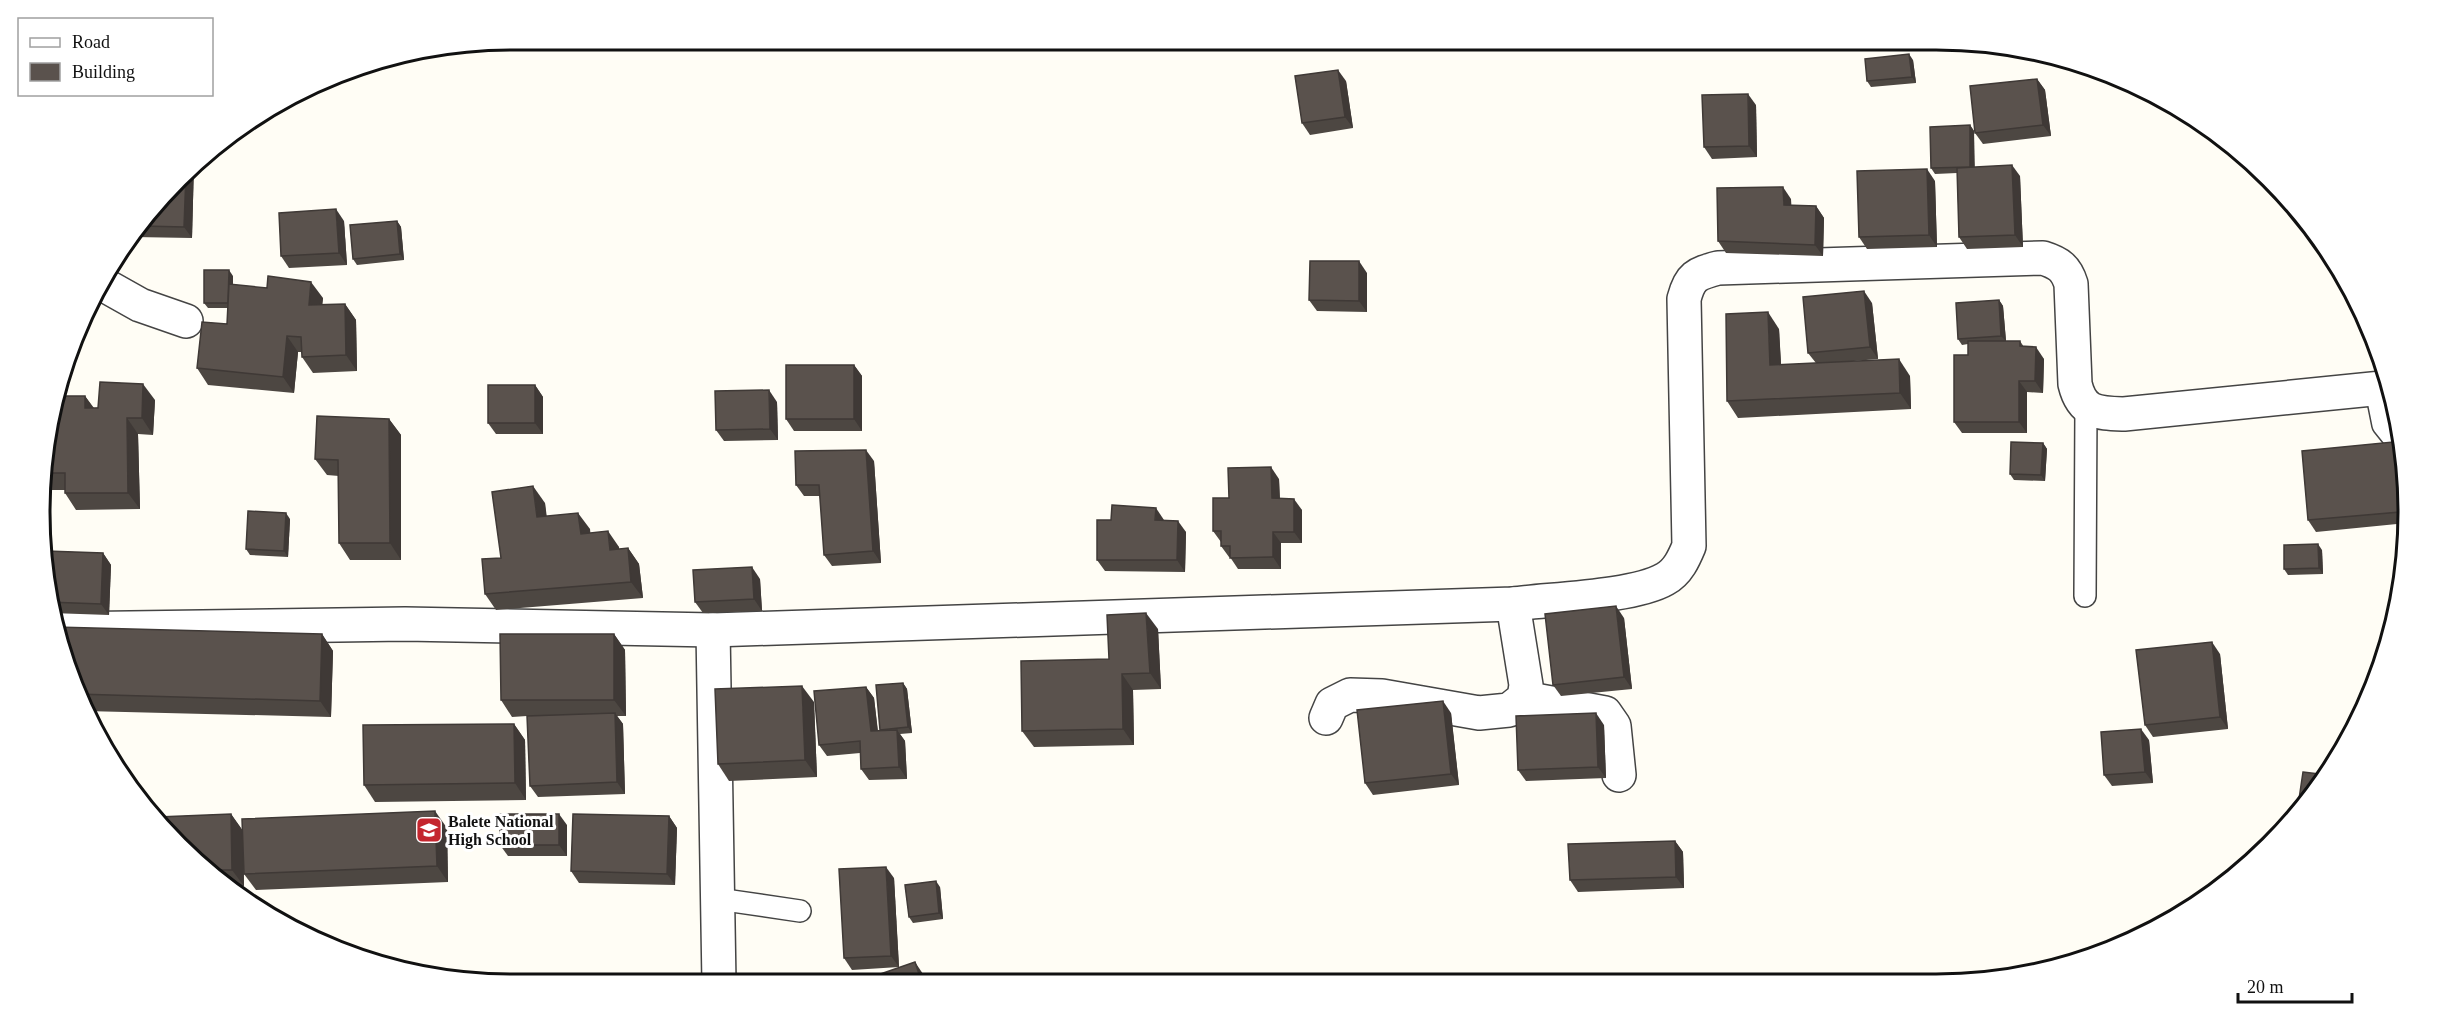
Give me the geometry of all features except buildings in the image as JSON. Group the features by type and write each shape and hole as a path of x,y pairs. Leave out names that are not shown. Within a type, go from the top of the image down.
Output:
{"street":[{"path":"64,629 405,624 713,630 1513,604 1612,593 1648,586 1667,579 1681,564 1689,546 1684,299 1688,284 1699,274 1718,268 2043,258 2057,262 2067,272 2071,284 2075,384 2078,397 2086,407 2101,413 2124,414 2382,388"},
{"path":"107,287 140,305 186,321"},
{"path":"1326,718 1332,704 1350,695 1382,696 1479,713 1509,710 1524,698 1526,685 1513,604"},
{"path":"713,630 720,974"},
{"path":"1524,698 1605,713 1614,726 1619,775"}],"lane":[{"path":"2384,395 2383,425 2393,437"},
{"path":"2085,596 2086,407"},
{"path":"718,899 800,911"}],"place":[{"name":"Balete National High School","path":"429,830"}]}
